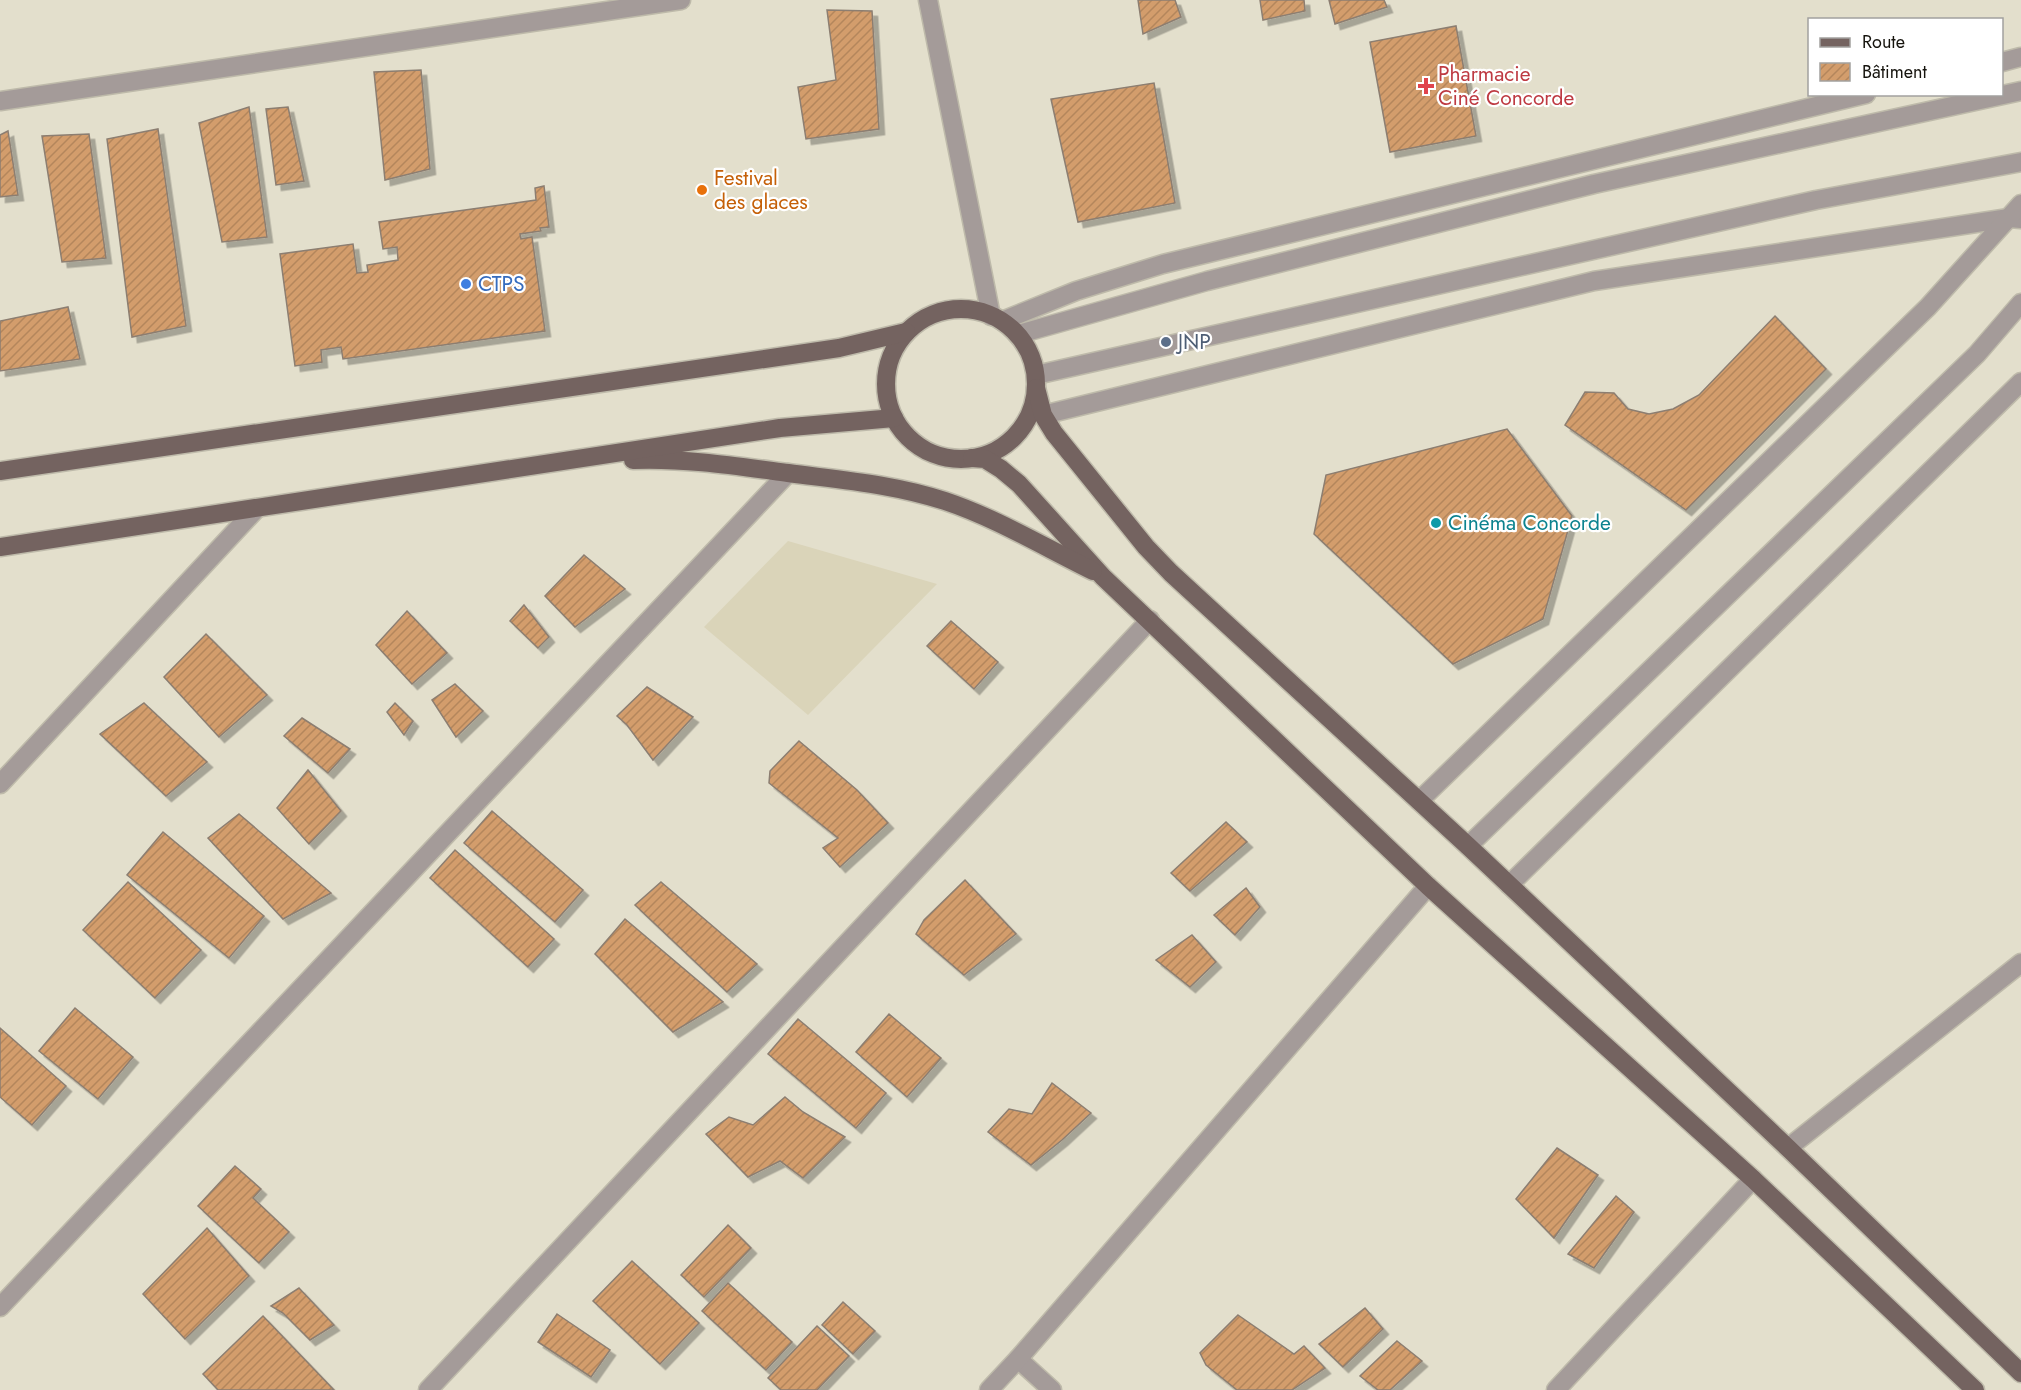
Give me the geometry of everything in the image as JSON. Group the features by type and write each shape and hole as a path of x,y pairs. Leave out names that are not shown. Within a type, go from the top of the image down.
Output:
{"main road":[{"path":"1975,1390 1753,1179 1428,886 1103,577 1019,484 1001,468 985,459 949,457 926,450 907,436 894,418 886,395 886,370 895,347 906,332 920,320 946,310 974,310 997,318 1019,334 1033,361 1042,415 1154,556 1468,846 1788,1148 2021,1373"},
{"path":"0,471 839,348 906,332"},
{"path":"972,458 1002,446 1018,433 1029,415 1036,382"},
{"path":"0,547 780,428 894,418"},
{"path":"548,465 636,459 730,464 854,480 945,501 994,521 1103,577"}],"street":[{"path":"0,101 681,0"},
{"path":"928,0 997,318 1163,264 1858,96"},
{"path":"2003,62 2021,57"},
{"path":"2003,95 2021,91"},
{"path":"1019,334 1207,280 1583,187 1998,96"},
{"path":"1036,382 1816,200 2021,162"},
{"path":"1042,415 1594,281 2017,214"},
{"path":"1419,801 1928,308 2017,214"},
{"path":"1468,846 1977,354 2021,303"},
{"path":"1509,885 2021,382"},
{"path":"0,1307 788,473"},
{"path":"0,784 257,508"},
{"path":"428,1390 1150,621"},
{"path":"989,1390 1428,886"},
{"path":"1788,1148 2021,963"},
{"path":"1557,1390 1753,1179"},
{"path":"1018,1359 1052,1390"}],"shaded area":[{"path":"788,541 937,584 808,715 704,627"}],"building":[{"path":"1138,0 1175,0 1181,17 1143,34"},
{"path":"1260,0 1304,0 1305,11 1263,20"},
{"path":"1329,0 1384,0 1387,7 1335,24"},
{"path":"827,10 872,11 879,129 806,139 798,87 836,80"},
{"path":"1456,26 1476,136 1390,152 1370,42"},
{"path":"421,70 430,169 385,180 374,72"},
{"path":"1154,83 1175,203 1078,222 1051,99"},
{"path":"249,107 267,237 222,242 199,123"},
{"path":"288,107 304,181 276,185 266,109"},
{"path":"158,129 186,326 132,337 107,139"},
{"path":"8,131 18,195 0,197 0,135"},
{"path":"89,134 106,258 62,262 42,136"},
{"path":"544,186 549,227 540,228 541,231 520,234 521,239 532,237 545,331 343,359 341,347 321,350 322,362 295,366 280,254 353,244 357,273 368,272 367,265 398,260 397,247 383,249 379,222 536,200 535,188"},
{"path":"68,307 80,359 0,371 0,321"},
{"path":"1775,316 1826,369 1686,510 1565,425 1585,392 1614,393 1628,409 1649,414 1673,409 1699,395"},
{"path":"1507,429 1572,516 1543,619 1453,664 1314,534 1326,475"},
{"path":"584,555 625,589 575,627 545,596"},
{"path":"524,605 549,637 538,648 510,621"},
{"path":"407,611 447,653 412,684 376,645"},
{"path":"951,621 998,662 974,689 927,646"},
{"path":"206,634 267,695 219,737 164,677"},
{"path":"455,684 483,711 456,737 432,700"},
{"path":"647,687 693,717 653,760 627,725 617,716"},
{"path":"144,703 207,762 166,796 100,734"},
{"path":"395,703 413,721 404,735 387,712"},
{"path":"302,718 350,749 328,773 284,736"},
{"path":"799,741 857,790 888,823 840,867 823,848 838,838 769,783 770,771"},
{"path":"308,770 341,811 309,844 277,808"},
{"path":"492,811 583,890 555,922 464,843"},
{"path":"239,814 331,893 283,919 208,838"},
{"path":"1226,822 1247,842 1190,891 1171,873"},
{"path":"163,832 264,916 229,958 127,875"},
{"path":"455,850 554,939 528,967 430,878"},
{"path":"965,880 1016,934 964,975 916,934 924,920"},
{"path":"128,882 201,950 155,998 83,930"},
{"path":"661,882 757,964 727,992 635,905"},
{"path":"1246,888 1260,907 1235,935 1214,915"},
{"path":"625,919 723,1002 673,1032 595,954"},
{"path":"1192,935 1216,962 1190,987 1156,960"},
{"path":"75,1008 133,1057 98,1099 39,1051"},
{"path":"889,1014 941,1058 907,1097 856,1052"},
{"path":"798,1019 886,1093 856,1128 768,1054"},
{"path":"0,1028 66,1086 32,1125 0,1097"},
{"path":"1052,1083 1091,1113 1031,1165 988,1132 1009,1109 1032,1114"},
{"path":"785,1097 803,1112 845,1137 803,1178 780,1161 748,1177 706,1134 729,1117 753,1125"},
{"path":"1557,1148 1598,1175 1554,1238 1516,1199"},
{"path":"235,1166 261,1189 253,1198 289,1232 259,1263 198,1206"},
{"path":"1616,1196 1634,1212 1594,1268 1568,1254"},
{"path":"728,1225 751,1248 704,1297 681,1275"},
{"path":"207,1228 249,1276 185,1339 143,1294"},
{"path":"632,1261 699,1323 660,1364 593,1301"},
{"path":"728,1283 792,1342 766,1370 702,1311"},
{"path":"299,1288 334,1325 310,1340 283,1313 271,1306"},
{"path":"843,1302 875,1331 853,1354 822,1325"},
{"path":"1365,1308 1383,1329 1343,1367 1319,1344"},
{"path":"557,1314 610,1350 591,1377 538,1342"},
{"path":"1238,1315 1294,1354 1304,1346 1325,1368 1292,1390 1237,1390 1206,1365 1200,1353"},
{"path":"263,1316 334,1390 218,1390 203,1374"},
{"path":"817,1326 849,1356 817,1390 781,1390 768,1378"},
{"path":"1397,1341 1422,1361 1390,1390 1378,1390 1360,1376"}],"place":[{"name":"Pharmacie Ciné Concorde","path":"1426,86"},
{"name":"Festival des glaces","path":"702,190"},
{"name":"CTPS","path":"466,284"},
{"name":"JNP","path":"1166,342"},
{"name":"Cinéma Concorde","path":"1436,523"}]}
